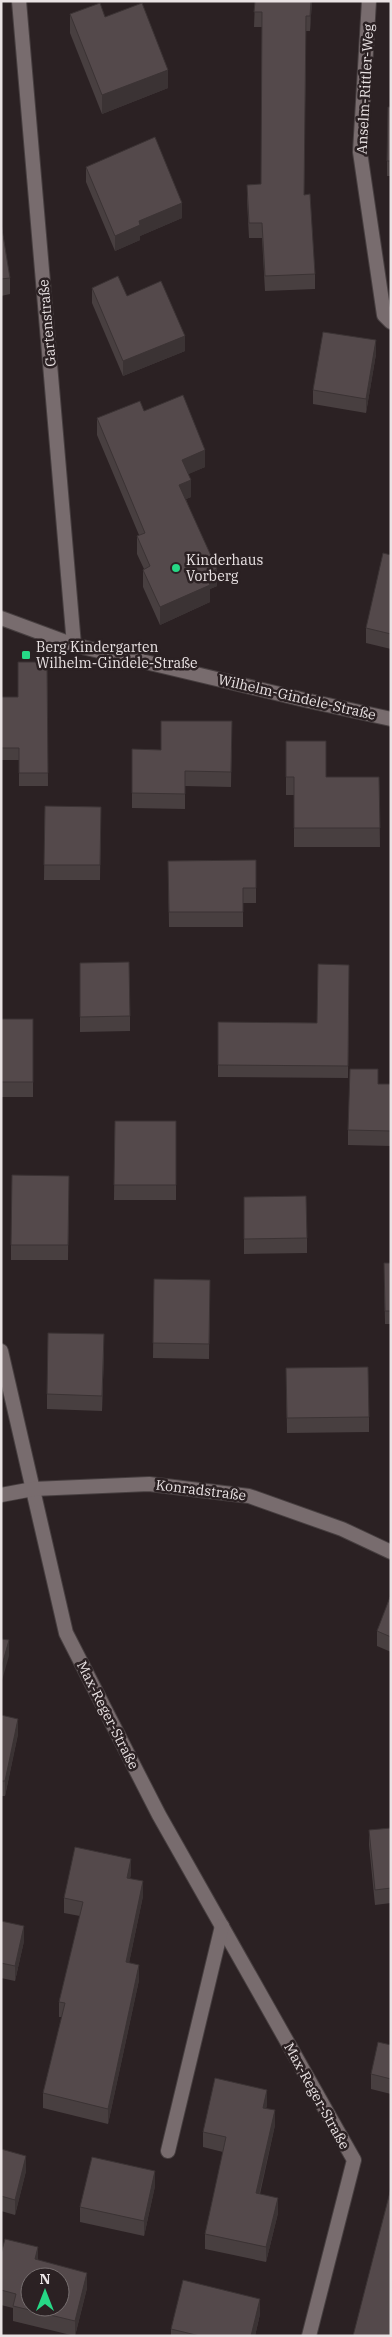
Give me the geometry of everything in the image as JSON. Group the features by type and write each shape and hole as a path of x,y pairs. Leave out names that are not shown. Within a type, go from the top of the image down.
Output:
{"street":[{"name":"Gartenstraße","path":"19,1 74,645"},
{"name":"Anselm-Rittler-Weg","path":"369,1 360,152 384,314 391,322"},
{"name":"Wilhelm-Gindele-Straße","path":"1,618 74,645 305,700 391,718"},
{"name":"Max-Reger-Straße","path":"1,1351 66,1633 159,1815 354,2160 309,2336"},
{"name":"Konradstraße","path":"1,1494 33,1489 149,1484 249,1496 342,1529 391,1552"},
{"path":"168,2151 222,1926"}],"building":[{"path":"255,1 311,1 310,16 306,16 304,195 310,194 315,274 265,276 262,223 249,223 247,185 261,184 262,12 254,12"},
{"path":"100,3 105,17 142,3 168,70 102,95 70,14"},
{"path":"388,107 391,107 391,161 387,161"},
{"path":"155,137 182,203 139,221 140,225 115,236 86,167"},
{"path":"1,223 10,278 1,279"},
{"path":"118,276 127,296 161,281 185,336 123,361 92,288"},
{"path":"323,332 376,340 366,399 313,390"},
{"path":"183,395 205,450 182,460 191,480 179,485 217,569 205,574 210,585 160,607 143,570 150,566 137,536 145,533 97,418 140,401 144,411"},
{"path":"383,553 391,555 391,634 366,628"},
{"path":"18,662 47,662 48,773 19,773 19,748 1,748 1,697 18,697"},
{"path":"161,721 232,721 231,772 185,771 185,794 132,793 132,749 161,750"},
{"path":"286,741 326,741 326,777 379,777 380,828 294,828 294,777 286,777"},
{"path":"45,806 101,807 100,865 44,865"},
{"path":"256,860 256,888 243,888 243,912 169,912 168,861"},
{"path":"129,962 130,1016 80,1017 80,963"},
{"path":"318,964 349,965 348,1066 218,1065 218,1022 317,1023"},
{"path":"1,1019 33,1019 33,1082 1,1082"},
{"path":"350,1069 378,1069 378,1084 391,1084 391,1131 348,1130"},
{"path":"115,1121 176,1121 176,1185 114,1185"},
{"path":"12,1175 69,1176 68,1245 11,1245"},
{"path":"306,1196 307,1238 244,1239 244,1197"},
{"path":"384,1263 391,1263 391,1311 385,1311"},
{"path":"154,1279 210,1280 209,1344 153,1343"},
{"path":"48,1333 104,1334 102,1396 47,1394"},
{"path":"368,1367 369,1417 287,1418 286,1368"},
{"path":"391,1597 391,1637 377,1631"},
{"path":"1,1639 9,1640 1,1669"},
{"path":"1,1715 18,1719 5,1781 1,1781"},
{"path":"391,1828 391,1888 375,1890 369,1830"},
{"path":"75,1847 131,1859 127,1878 143,1881 126,1962 139,1965 108,2109 43,2093 65,2003 59,2002 83,1902 64,1898"},
{"path":"1,1921 24,1926 15,1966 1,1963"},
{"path":"378,2042 391,2045 391,2079 371,2074"},
{"path":"215,2078 267,2090 263,2108 275,2110 256,2193 278,2198 266,2247 205,2234 226,2137 203,2132"},
{"path":"1,2149 26,2156 15,2200 1,2196"},
{"path":"92,2157 155,2171 144,2221 80,2207"},
{"path":"391,2188 391,2336 353,2336"},
{"path":"5,2239 38,2247 35,2259 65,2267 20,2267 20,2308 13,2306 16,2294 1,2290 1,2254"},
{"path":"70,2268 87,2273 75,2321 58,2317 70,2317"},
{"path":"183,2280 260,2299 251,2336 200,2336 171,2329"}],"place":[{"name":"Kinderhaus Vorberg","path":"176,568"},
{"name":"Berg Kindergarten Wilhelm-Gindele-Straße","path":"26,655"}]}
